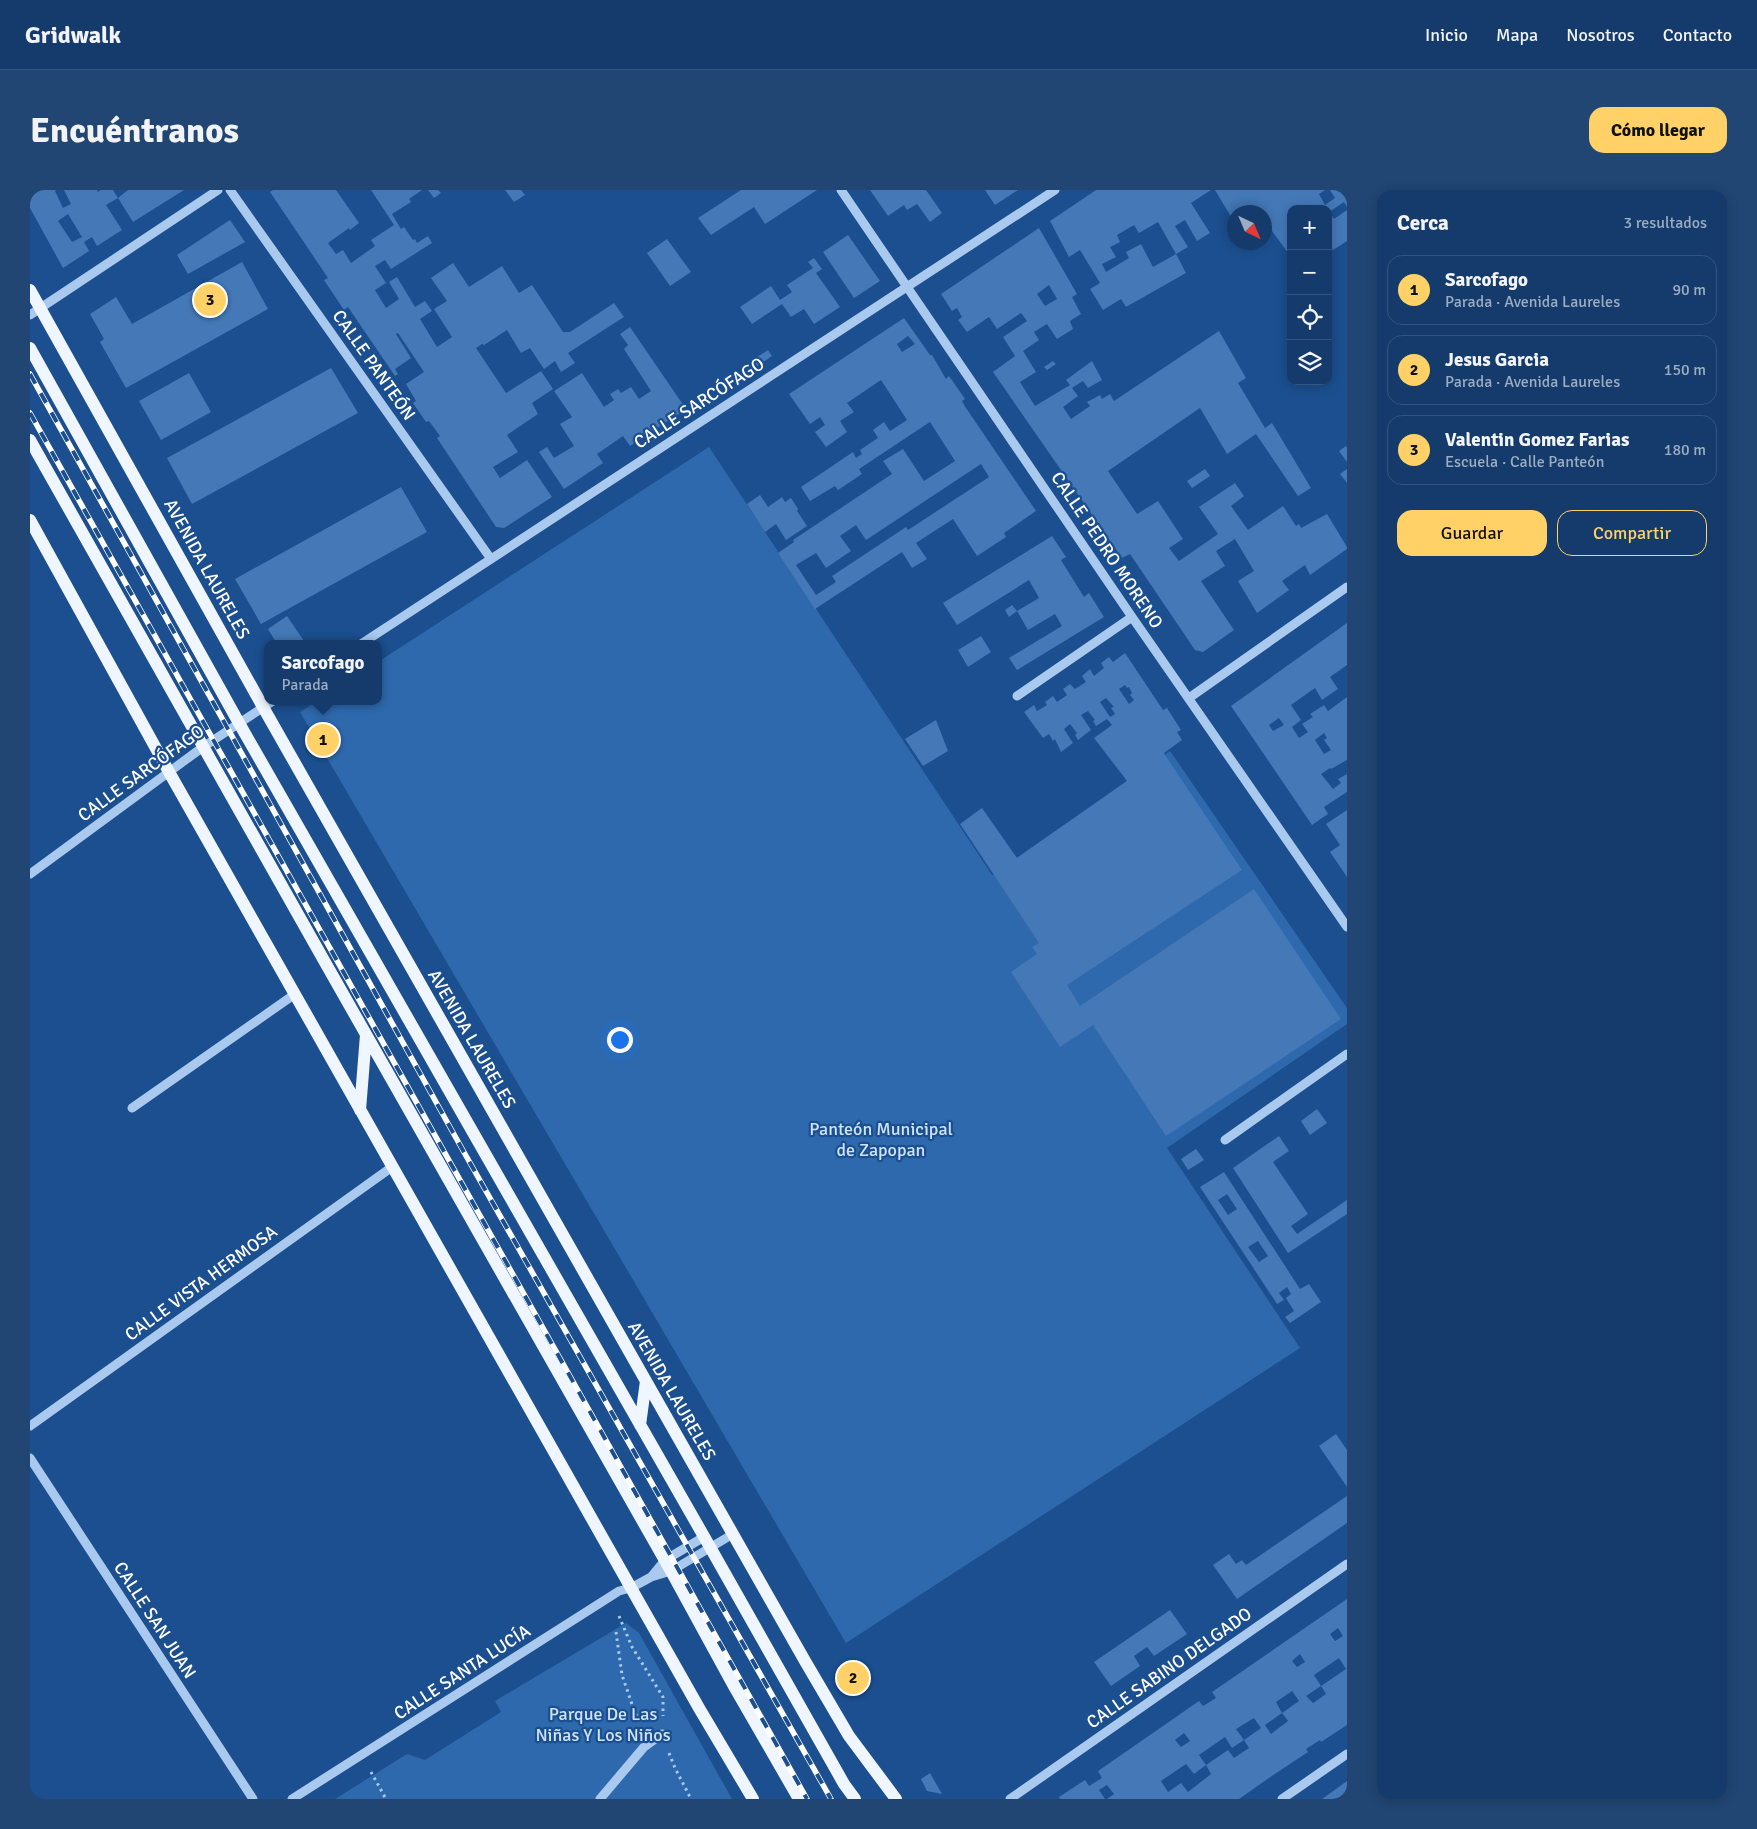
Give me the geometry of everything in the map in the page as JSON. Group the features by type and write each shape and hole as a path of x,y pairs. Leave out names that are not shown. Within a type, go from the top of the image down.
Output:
{"main road":[{"name":"AVENIDA LAURELES","path":"30,290 35,312 264,697"},
{"path":"30,348 239,723 844,1784 855,1799"},
{"path":"30,440 799,1799"},
{"path":"30,520 169,772 392,1167 699,1708 753,1799"},
{"name":"AVENIDA LAURELES","path":"269,705 646,1382 733,1534 849,1736 896,1799"},
{"path":"360,1110 366,1035"},
{"path":"640,1425 646,1382"}],"street":[{"path":"35,312 218,190"},
{"name":"CALLE PANTEÓN","path":"230,190 491,559"},
{"name":"CALLE PEDRO MORENO","path":"841,190 1132,617 1347,927"},
{"name":"CALLE SARCÓFAGO","path":"367,640 1055,190"},
{"path":"1189,698 1347,587"},
{"path":"1017,696 1132,617"},
{"name":"CALLE SARCÓFAGO","path":"30,874 203,747 266,705"},
{"path":"132,1108 295,994"},
{"path":"1224,1140 1347,1054"},
{"name":"CALLE VISTA HERMOSA","path":"30,1426 392,1167"},
{"name":"CALLE SAN JUAN","path":"30,1458 253,1799"},
{"name":"CALLE SANTA LUCÍA","path":"292,1799 619,1591 631,1588 651,1577 707,1542 733,1534"},
{"name":"CALLE SABINO DELGADO","path":"1010,1799 1347,1564"},
{"path":"600,1799 644,1747 662,1734"},
{"path":"1282,1799 1347,1754"}],"path":[{"path":"616,1632 622,1675 635,1713 650,1742"},
{"path":"367,1765 386,1799"}],"green space":[{"name":"Panteón Municipal de Zapopan","path":"709,447 992,875 1170,751 1347,1008 1347,1024 1167,1148 1300,1348 846,1643 300,712 311,705 382,705 382,659"},
{"name":"Parque De Las Niñas Y Los Niños","path":"626,1623 639,1633 732,1799 335,1799 407,1754 425,1760 501,1712 495,1701"}],"building":[{"path":"30,190 56,190 63,208 71,204 64,190 97,190 98,192 101,190 113,190 118,198 106,205 122,230 97,246 92,237 84,242 89,251 63,268 30,208","holes":["68,214 82,237 72,242 58,221"]},
{"path":"128,190 184,190 133,222 118,198"},
{"path":"273,190 336,190 359,223 328,243 336,254 343,250 351,263 375,246 371,240 394,225 371,190 422,190 409,199 411,202 392,214 401,229 404,227 417,243 428,236 432,243 391,269 385,260 375,266 386,283 375,290 386,308 399,299 389,282 397,277 415,307 425,301 432,311 420,319 437,347 452,337 434,309 447,301 431,278 453,263 469,287 502,266 519,293 532,285 563,332 570,332 614,303 624,317 568,353 575,363 561,372 555,361 544,369 530,348 521,353 507,330 476,348 506,393 541,371 553,389 532,403 538,414 507,435 518,452 493,467 500,478 527,460 552,497 504,528 496,527 437,438 440,436 429,421 426,422 413,403 416,401 406,384 424,372 398,333 396,334 411,358 395,369 398,374 395,376 348,307 344,310 324,280 328,278 270,192"},
{"path":"428,190 438,190 441,193 434,198"},
{"path":"505,190 521,190 525,195 514,202"},
{"path":"741,190 817,190 765,224 754,207 711,235 698,218"},
{"path":"870,190 926,190 942,213 930,222 917,204 907,210 904,205 888,216"},
{"path":"985,190 1018,190 995,205"},
{"path":"1096,190 1211,190 1191,203 1210,233 1197,241 1185,220 1175,226 1188,247 1176,254 1186,273 1126,307 1121,299 1103,310 1090,289 1100,283 1080,250 1069,257 1050,221","holes":["1158,222 1176,254 1153,267 1141,244 1126,252 1129,258 1106,272 1102,264 1116,257 1110,247 1120,242 1117,235 1134,225 1139,233"]},
{"path":"1215,190 1325,190 1319,194 1325,205 1287,205 1287,252 1272,231 1272,205 1227,205 1227,210"},
{"path":"1330,190 1347,190 1347,207 1344,202 1332,210 1332,205 1325,205 1335,198"},
{"path":"1347,210 1347,241 1333,250 1332,216 1334,219"},
{"path":"230,220 245,242 188,274 177,255"},
{"path":"1039,228 1077,294 1072,297 1081,314 1070,321 1073,329 1057,339 1047,324 1034,332 1039,340 1023,351 1036,372 1020,382 1035,406 1070,385 1066,380 1092,361 1102,380 1088,388 1083,381 1072,388 1078,396 1063,407 1071,419 1090,406 1087,402 1100,395 1102,399 1110,394 1114,401 1219,331 1246,378 1238,383 1265,428 1272,423 1311,488 1298,496 1256,434 1227,454 1200,408 1108,471 1137,514 1158,501 1183,539 1169,548 1179,561 1218,534 1199,507 1235,483 1244,496 1231,506 1248,530 1283,506 1296,526 1299,524 1301,528 1327,514 1347,549 1310,575 1305,565 1282,581 1289,590 1257,613 1238,581 1254,571 1235,539 1216,551 1225,566 1201,581 1234,630 1203,652 1195,650 1130,554 1122,558 993,372 1015,356 1003,337 1027,321 1021,313 997,329 989,317 967,332 958,320 962,317 957,308 952,311 941,294","holes":["1049,285 1057,299 1045,306 1037,294"]},
{"path":"848,235 880,281 854,298 823,252"},
{"path":"667,239 691,272 670,286 647,253"},
{"path":"814,258 822,269 816,273 840,307 814,324 804,309 791,317 782,304 752,324 740,307 771,286 780,300 792,292 787,285 813,268 808,262"},
{"path":"242,262 268,309 126,388 100,342 104,339 90,314 116,297 132,324"},
{"path":"904,318 930,355 932,355 946,379 949,376 965,399 962,401 966,408 1036,511 1004,533 1006,537 977,556 953,519 916,543 927,559 912,568 902,552 815,609 778,553 794,542 793,540 892,474 883,461 903,449 924,481 955,461 930,422 859,469 862,474 838,490 835,486 810,501 801,487 853,452 856,458 862,454 860,450 878,438 873,430 884,422 890,431 907,420 881,380 847,403 854,412 840,421 847,432 826,447 815,432 825,425 820,417 810,424 789,394","holes":["908,336 915,344 902,352 897,344","981,464 989,477 908,530 906,527 832,576 836,582 816,595 796,565 816,553 826,568 851,551 840,536 856,525 866,540"]},
{"path":"630,327 686,409 630,446 623,436 597,454 603,463 564,489 539,452 547,447 554,458 574,446 560,424 572,417 554,391 582,373 604,407 614,400 610,394 618,389 621,393 631,387 639,399 651,391 624,349 628,345 620,334"},
{"path":"768,350 772,356 755,368 751,361"},
{"path":"1053,361 1056,364 1047,370 1044,367"},
{"path":"331,368 358,413 192,504 167,458"},
{"path":"189,373 211,412 161,440 139,401"},
{"path":"1346,446 1347,448 1347,462 1339,451"},
{"path":"1205,469 1210,476 1192,488 1187,481"},
{"path":"1347,469 1347,483 1340,474"},
{"path":"401,487 427,532 261,624 235,579"},
{"path":"760,495 768,507 782,497 785,502 791,498 807,526 786,540 776,524 765,532 747,504"},
{"path":"1052,536 1066,557 1061,560 1084,597 1089,593 1104,617 1017,670 1009,658 1062,626 1055,614 1028,630 1017,611 1039,598 1029,580 957,625 943,603"},
{"path":"1012,605 1017,611 1009,617 1005,610"},
{"path":"287,616 303,640 275,640 268,629"},
{"path":"1347,623 1347,665 1330,677 1338,689 1322,700 1315,688 1291,705 1301,720 1292,727 1299,738 1308,732 1302,724 1313,717 1310,714 1324,705 1328,711 1347,697 1347,760 1321,774 1333,789 1341,783 1338,779 1347,774 1347,792 1324,807 1328,814 1312,825 1231,706","holes":["1279,718 1284,725 1273,731 1269,725","1324,733 1327,738 1324,740 1331,750 1324,754 1315,740"]},
{"path":"981,636 991,652 968,667 958,650"},
{"path":"1125,653 1163,710 1167,708 1181,730 1177,732 1182,740 1164,753 1242,870 1067,985 1080,1006 1254,889 1341,1019 1166,1136 1093,1025 1060,1047 1011,972 1037,954 1032,947 1039,943 960,824 982,808 1017,858 1127,781 1094,738 1112,725 1107,719 1096,726 1093,721 1095,720 1088,711 1081,715 1091,730 1078,740 1075,735 1077,733 1070,724 1064,729 1073,743 1061,752 1055,739 1053,741 1049,734 1043,738 1024,712 1034,705 1037,711 1047,705 1045,702 1053,696 1057,702 1067,695 1063,689 1070,684 1075,689 1086,682 1082,676 1090,669 1094,676 1104,668 1101,663 1109,657 1113,662","holes":["1125,685 1127,688 1129,687 1132,693 1130,695 1134,700 1129,704 1119,689","1106,698 1114,707 1111,708 1115,714 1110,717 1100,702"]},
{"path":"936,720 948,751 923,766 905,739"},
{"path":"1347,810 1347,877 1330,852 1340,845 1326,824"},
{"path":"1317,1109 1327,1123 1310,1135 1301,1121"},
{"path":"1279,1136 1289,1151 1273,1162 1308,1214 1291,1226 1297,1234 1347,1200 1347,1214 1288,1253 1233,1168"},
{"path":"1196,1149 1204,1160 1188,1170 1181,1159"},
{"path":"1224,1172 1300,1289 1309,1284 1321,1302 1290,1323 1285,1317 1294,1311 1286,1298 1291,1294 1287,1287 1279,1293 1284,1300 1277,1304 1200,1187","holes":["1227,1194 1237,1209 1228,1215 1218,1200","1258,1241 1268,1256 1259,1262 1248,1247"]},
{"path":"1336,1434 1347,1450 1347,1487 1319,1446"},
{"path":"1347,1496 1347,1523 1237,1599 1213,1565 1229,1554 1236,1564 1242,1560 1246,1565"},
{"path":"1347,1599 1347,1725 1321,1742 1320,1740 1306,1749 1308,1752 1239,1799 1107,1799 1114,1794 1107,1785 1099,1790 1105,1799 1060,1799 1059,1797 1085,1780 1089,1786 1102,1778 1098,1771 1199,1701 1203,1706 1216,1698 1212,1692","holes":["1338,1628 1343,1636 1335,1641 1330,1634","1300,1654 1305,1662 1297,1667 1292,1661","1339,1658 1346,1669 1321,1686 1314,1675","1321,1686 1326,1694 1313,1703 1306,1696","1292,1691 1299,1701 1282,1713 1276,1702","1282,1713 1288,1721 1271,1734 1265,1725","1254,1718 1261,1728 1244,1740 1236,1729","1184,1733 1190,1741 1181,1747 1175,1740","1225,1737 1232,1748 1244,1740 1249,1748 1234,1758 1228,1750 1206,1765 1199,1755","1186,1764 1194,1774 1206,1765 1211,1774 1188,1792 1181,1783 1168,1792 1161,1781"]},
{"path":"1170,1610 1187,1634 1154,1656 1147,1647 1134,1656 1140,1666 1111,1686 1094,1662"},
{"path":"930,1773 942,1794 927,1791 921,1779"},
{"path":"1347,1781 1347,1799 1322,1799 1336,1789"}],"railway":[{"path":"30,374 465,1154 831,1799"},
{"path":"30,413 807,1799"}],"place":[{"name":"Valentin Gomez Farias","path":"210,300"},
{"name":"Sarcofago","path":"323,740"},
{"name":"Jesus Garcia","path":"853,1678"}]}
